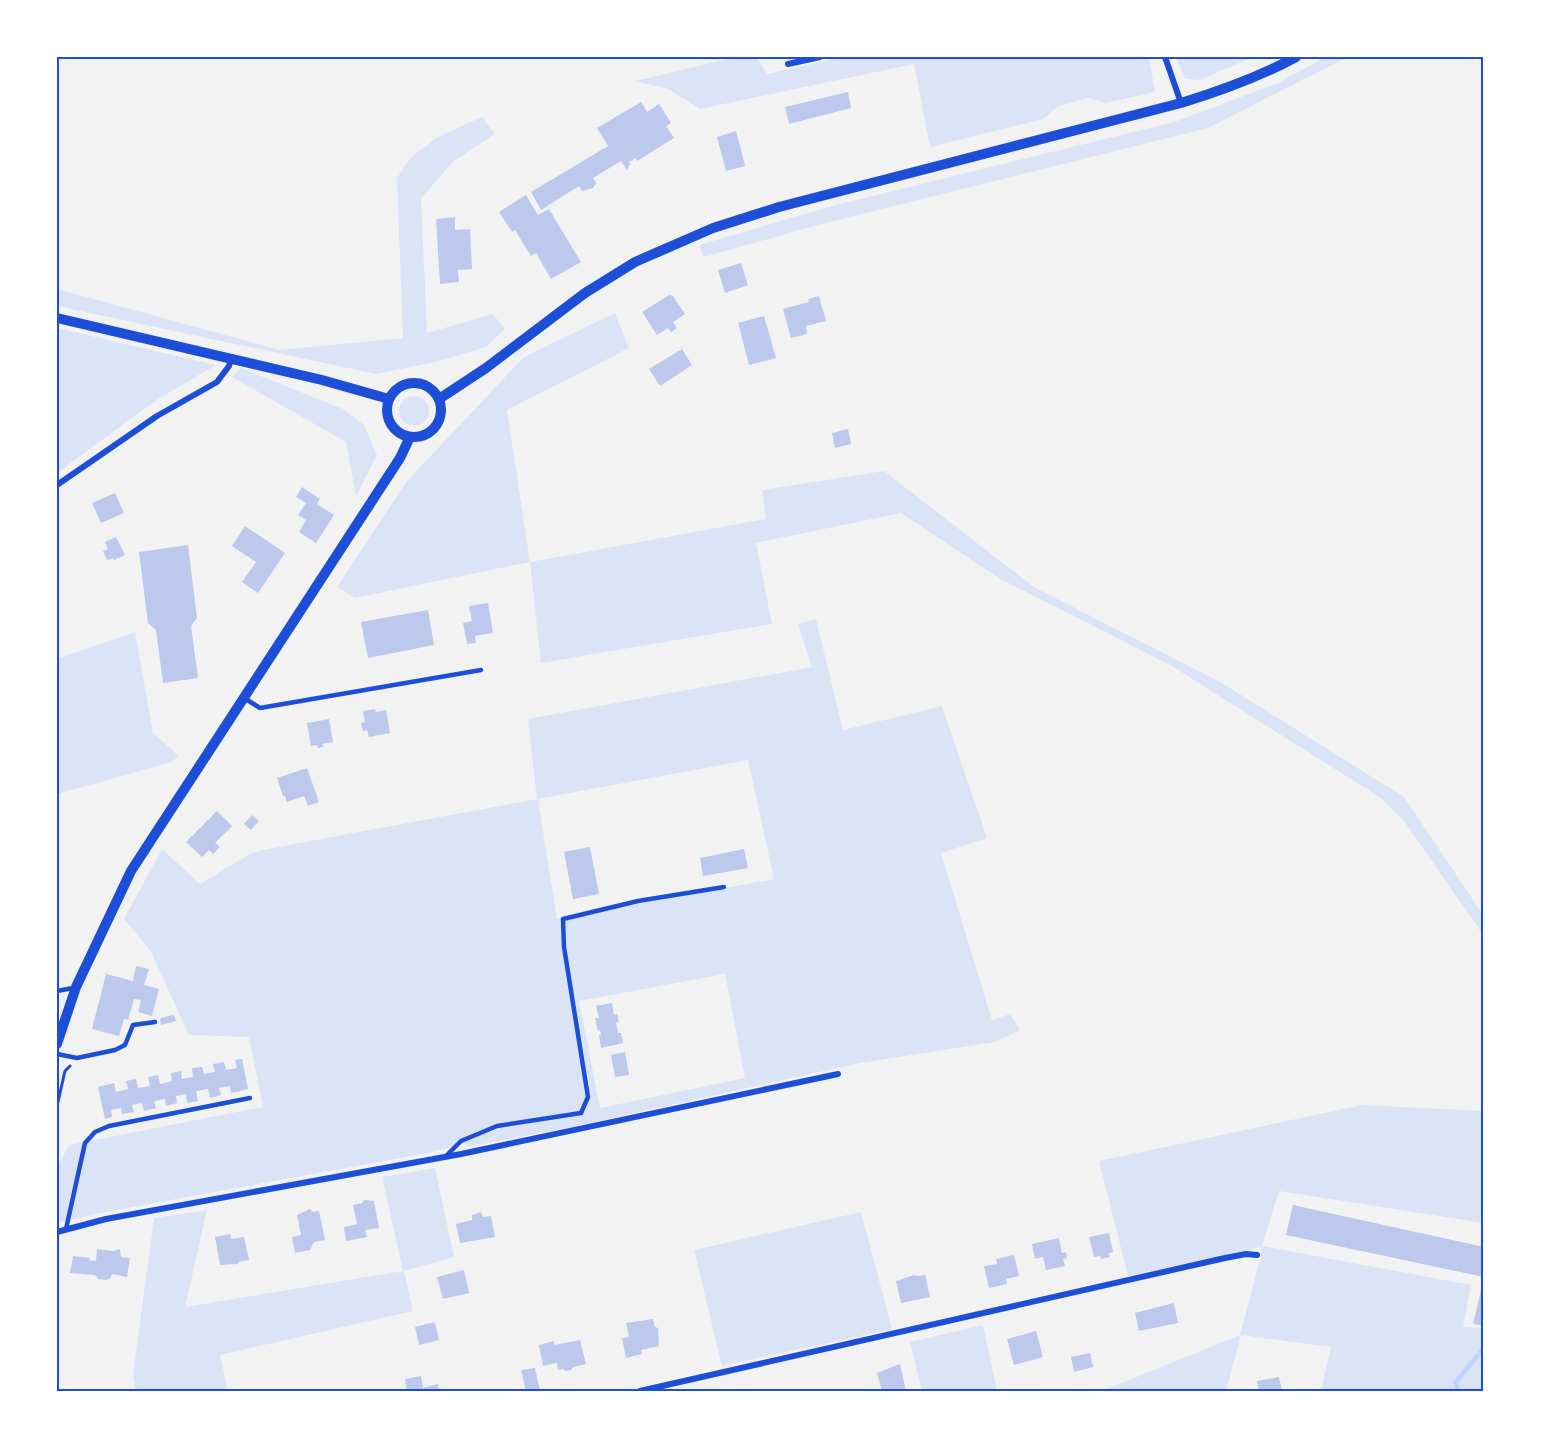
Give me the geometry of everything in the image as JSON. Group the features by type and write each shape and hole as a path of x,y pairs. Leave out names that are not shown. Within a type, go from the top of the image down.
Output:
{"street":[{"path":"788,64 820,57"},
{"path":"1165,57 1180,103"},
{"path":"440,399 486,368 585,293 635,262 713,228 780,207 1180,103 1225,89 1296,57"},
{"path":"57,318 322,380 389,399"},
{"path":"57,485 157,416 217,382 229,366 231,359"},
{"path":"410,383 428,386 440,399 441,416 433,430 426,435 410,437 402,435 390,423 387,416 389,399 401,386 410,383"},
{"path":"57,1044 76,987 131,871 400,458 410,437"},
{"path":"57,1232 118,1217 445,1157 838,1074"},
{"path":"640,1391 1225,1258 1246,1254 1257,1255"}],"lane":[{"path":"244,698 260,708 481,670"},
{"path":"445,1157 460,1141 497,1126 581,1113 588,1097 564,947 563,919 638,901 724,887"},
{"path":"57,991 76,987"},
{"path":"57,1054 77,1058 116,1050 125,1045 133,1026 155,1022"},
{"path":"66,1229 85,1143 95,1132 109,1126 250,1098"}],"path":[{"path":"57,1106 65,1071 77,1058"}],"shaded area":[{"path":"736,57 757,57 767,74 844,57 1149,57 1155,92 1106,103 1088,98 1059,106 1043,119 930,147 914,64 700,109 668,89 635,81"},
{"path":"1176,57 1253,57 1200,80 1185,79"},
{"path":"1326,57 1348,57 1208,128 814,226 704,257 699,245 832,206 1174,122 1278,83"},
{"path":"482,117 495,134 454,161 421,198 427,333 493,314 505,329 486,347 440,361 376,374 57,306 57,289 280,350 403,338 397,178 411,157 438,137"},
{"path":"615,313 629,348 507,410 530,562 355,598 337,587 407,481 524,357"},
{"path":"57,328 216,365 155,401 57,473"},
{"path":"241,368 343,409 364,425 377,455 356,496 346,442 232,377"},
{"path":"414,396 425,400 429,411 425,422 414,426 403,422 399,411 403,400"},
{"path":"884,471 1034,587 1222,683 1404,797 1484,916 1484,936 1404,821 1381,798 1170,665 999,578 901,513 756,543 772,624 541,663 530,562 766,519 762,490"},
{"path":"816,619 843,730 942,706 987,838 941,853 992,1020 1010,1014 1020,1030 995,1042 860,1063 586,1124 468,1147 465,1143 428,1153 57,1223 57,1168 69,1145 263,1107 249,1037 189,1035 150,950 124,919 162,849 200,884 250,854 262,850 537,799 528,719 812,667 798,624","holes":["748,760 774,879 557,919 538,799","725,974 745,1078 600,1108 579,1001"]},
{"path":"135,632 153,733 179,756 172,762 57,794 57,659"},
{"path":"1362,1105 1484,1111 1484,1223 1279,1191 1262,1246 1471,1285 1463,1327 1484,1328 1484,1391 1321,1391 1331,1347 1241,1335 1226,1391 1102,1391 1240,1335 1262,1247 1128,1276 1099,1161"},
{"path":"435,1168 454,1257 404,1271 413,1311 220,1355 228,1391 136,1391 133,1375 154,1218 207,1210 185,1307 403,1271 382,1177"},
{"path":"861,1212 892,1329 722,1366 694,1250"},
{"path":"983,1325 997,1391 922,1391 910,1342"}],"building":[{"path":"848,92 851,108 789,124 785,107"},
{"path":"641,102 647,112 659,104 671,123 666,126 674,138 637,161 636,158 629,162 627,170 621,161 593,178 596,183 593,188 582,191 579,186 541,210 531,192 608,146 597,128"},
{"path":"736,131 745,166 726,171 717,137"},
{"path":"526,195 538,215 549,209 581,262 551,279 536,253 531,256 515,230 512,232 499,212"},
{"path":"455,217 455,230 470,229 472,269 458,270 459,282 440,284 436,219"},
{"path":"741,263 748,285 725,293 718,270"},
{"path":"669,295 673,296 685,314 673,322 677,328 671,332 668,328 657,335 642,312"},
{"path":"819,296 826,321 806,326 807,334 791,338 783,309 809,302 808,299"},
{"path":"764,316 776,358 749,365 738,323"},
{"path":"682,349 692,365 660,386 649,369"},
{"path":"848,429 851,444 835,448 832,433"},
{"path":"302,487 320,499 317,504 334,515 316,543 299,532 306,520 298,515 306,503 296,497"},
{"path":"115,493 124,513 101,523 92,503"},
{"path":"245,526 285,553 258,593 242,582 256,562 232,546"},
{"path":"116,537 125,555 114,560 113,558 107,560 103,551 108,549 105,542"},
{"path":"188,545 197,618 191,626 198,678 163,683 156,630 148,623 139,552"},
{"path":"488,603 493,633 475,636 476,643 467,644 463,623 472,621 469,606"},
{"path":"428,610 434,645 368,658 361,622"},
{"path":"375,709 376,712 386,710 390,733 369,737 367,730 363,731 361,723 365,722 363,711"},
{"path":"329,719 333,742 322,744 323,747 318,748 317,745 311,746 307,723"},
{"path":"307,768 319,802 308,806 304,796 287,802 277,778"},
{"path":"217,811 232,826 215,843 220,847 213,854 209,850 202,857 186,842"},
{"path":"252,815 259,821 251,830 244,824"},
{"path":"590,847 599,894 573,899 564,852"},
{"path":"744,849 748,868 703,876 700,858"},
{"path":"136,966 149,969 144,985 159,989 152,1016 138,1012 141,1000 134,999 128,1020 124,1019 119,1036 92,1029 106,974 133,981"},
{"path":"612,1003 614,1015 617,1014 619,1022 616,1022 618,1033 621,1033 623,1043 601,1048 600,1030 598,1031 595,1018 599,1018 596,1006"},
{"path":"174,1015 176,1021 161,1025 160,1018"},
{"path":"625,1052 629,1075 615,1077 611,1055"},
{"path":"242,1059 248,1089 231,1093 230,1086 219,1088 221,1095 210,1098 208,1089 196,1091 198,1101 187,1103 186,1094 176,1096 177,1103 166,1106 165,1099 154,1101 156,1108 144,1111 142,1103 132,1105 134,1112 122,1114 121,1108 111,1110 112,1117 105,1119 98,1087 114,1083 116,1092 128,1089 126,1081 136,1079 138,1088 150,1086 148,1077 158,1075 160,1084 172,1081 171,1073 181,1071 182,1079 193,1077 192,1068 202,1067 204,1074 215,1072 213,1064 224,1062 226,1070 237,1068 235,1060"},
{"path":"364,1200 374,1201 379,1228 365,1230 367,1237 346,1241 344,1227 357,1224 353,1205 362,1203"},
{"path":"1293,1205 1484,1247 1484,1277 1286,1235"},
{"path":"310,1209 313,1212 319,1211 325,1240 314,1242 310,1250 295,1253 292,1237 301,1235 297,1215"},
{"path":"481,1212 483,1217 491,1216 495,1237 460,1243 456,1224 472,1220 472,1215"},
{"path":"1109,1233 1113,1252 1109,1253 1110,1257 1101,1259 1100,1256 1094,1257 1089,1237"},
{"path":"230,1234 231,1239 244,1237 249,1260 238,1262 238,1264 220,1265 215,1237"},
{"path":"1059,1238 1062,1253 1066,1252 1067,1258 1063,1259 1065,1266 1046,1270 1043,1257 1035,1259 1032,1244"},
{"path":"97,1249 113,1251 120,1249 121,1257 130,1258 127,1277 112,1274 111,1278 106,1280 98,1279 95,1275 70,1273 73,1256 96,1261"},
{"path":"1014,1255 1019,1276 1006,1279 1007,1284 989,1288 984,1266 997,1264 996,1259"},
{"path":"464,1270 469,1293 443,1299 437,1277"},
{"path":"914,1275 925,1275 930,1297 901,1303 896,1281"},
{"path":"1484,1277 1484,1326 1473,1324"},
{"path":"1174,1303 1178,1323 1139,1331 1135,1313"},
{"path":"653,1319 655,1327 658,1328 659,1346 641,1350 642,1354 626,1358 622,1338 629,1337 626,1323"},
{"path":"435,1322 439,1340 419,1345 415,1327"},
{"path":"1036,1331 1043,1357 1014,1365 1007,1339"},
{"path":"580,1340 586,1364 566,1371 558,1370 557,1363 543,1366 539,1345 554,1341 554,1345"},
{"path":"1090,1353 1093,1367 1074,1372 1071,1357"},
{"path":"900,1364 906,1391 882,1391 877,1373"},
{"path":"535,1368 540,1391 526,1391 521,1370"},
{"path":"421,1376 423,1388 438,1384 439,1391 407,1391 405,1379"},
{"path":"1279,1377 1282,1391 1259,1391 1257,1381"}],"waterway":[{"path":"1459,1391 1455,1383 1484,1348"}]}
